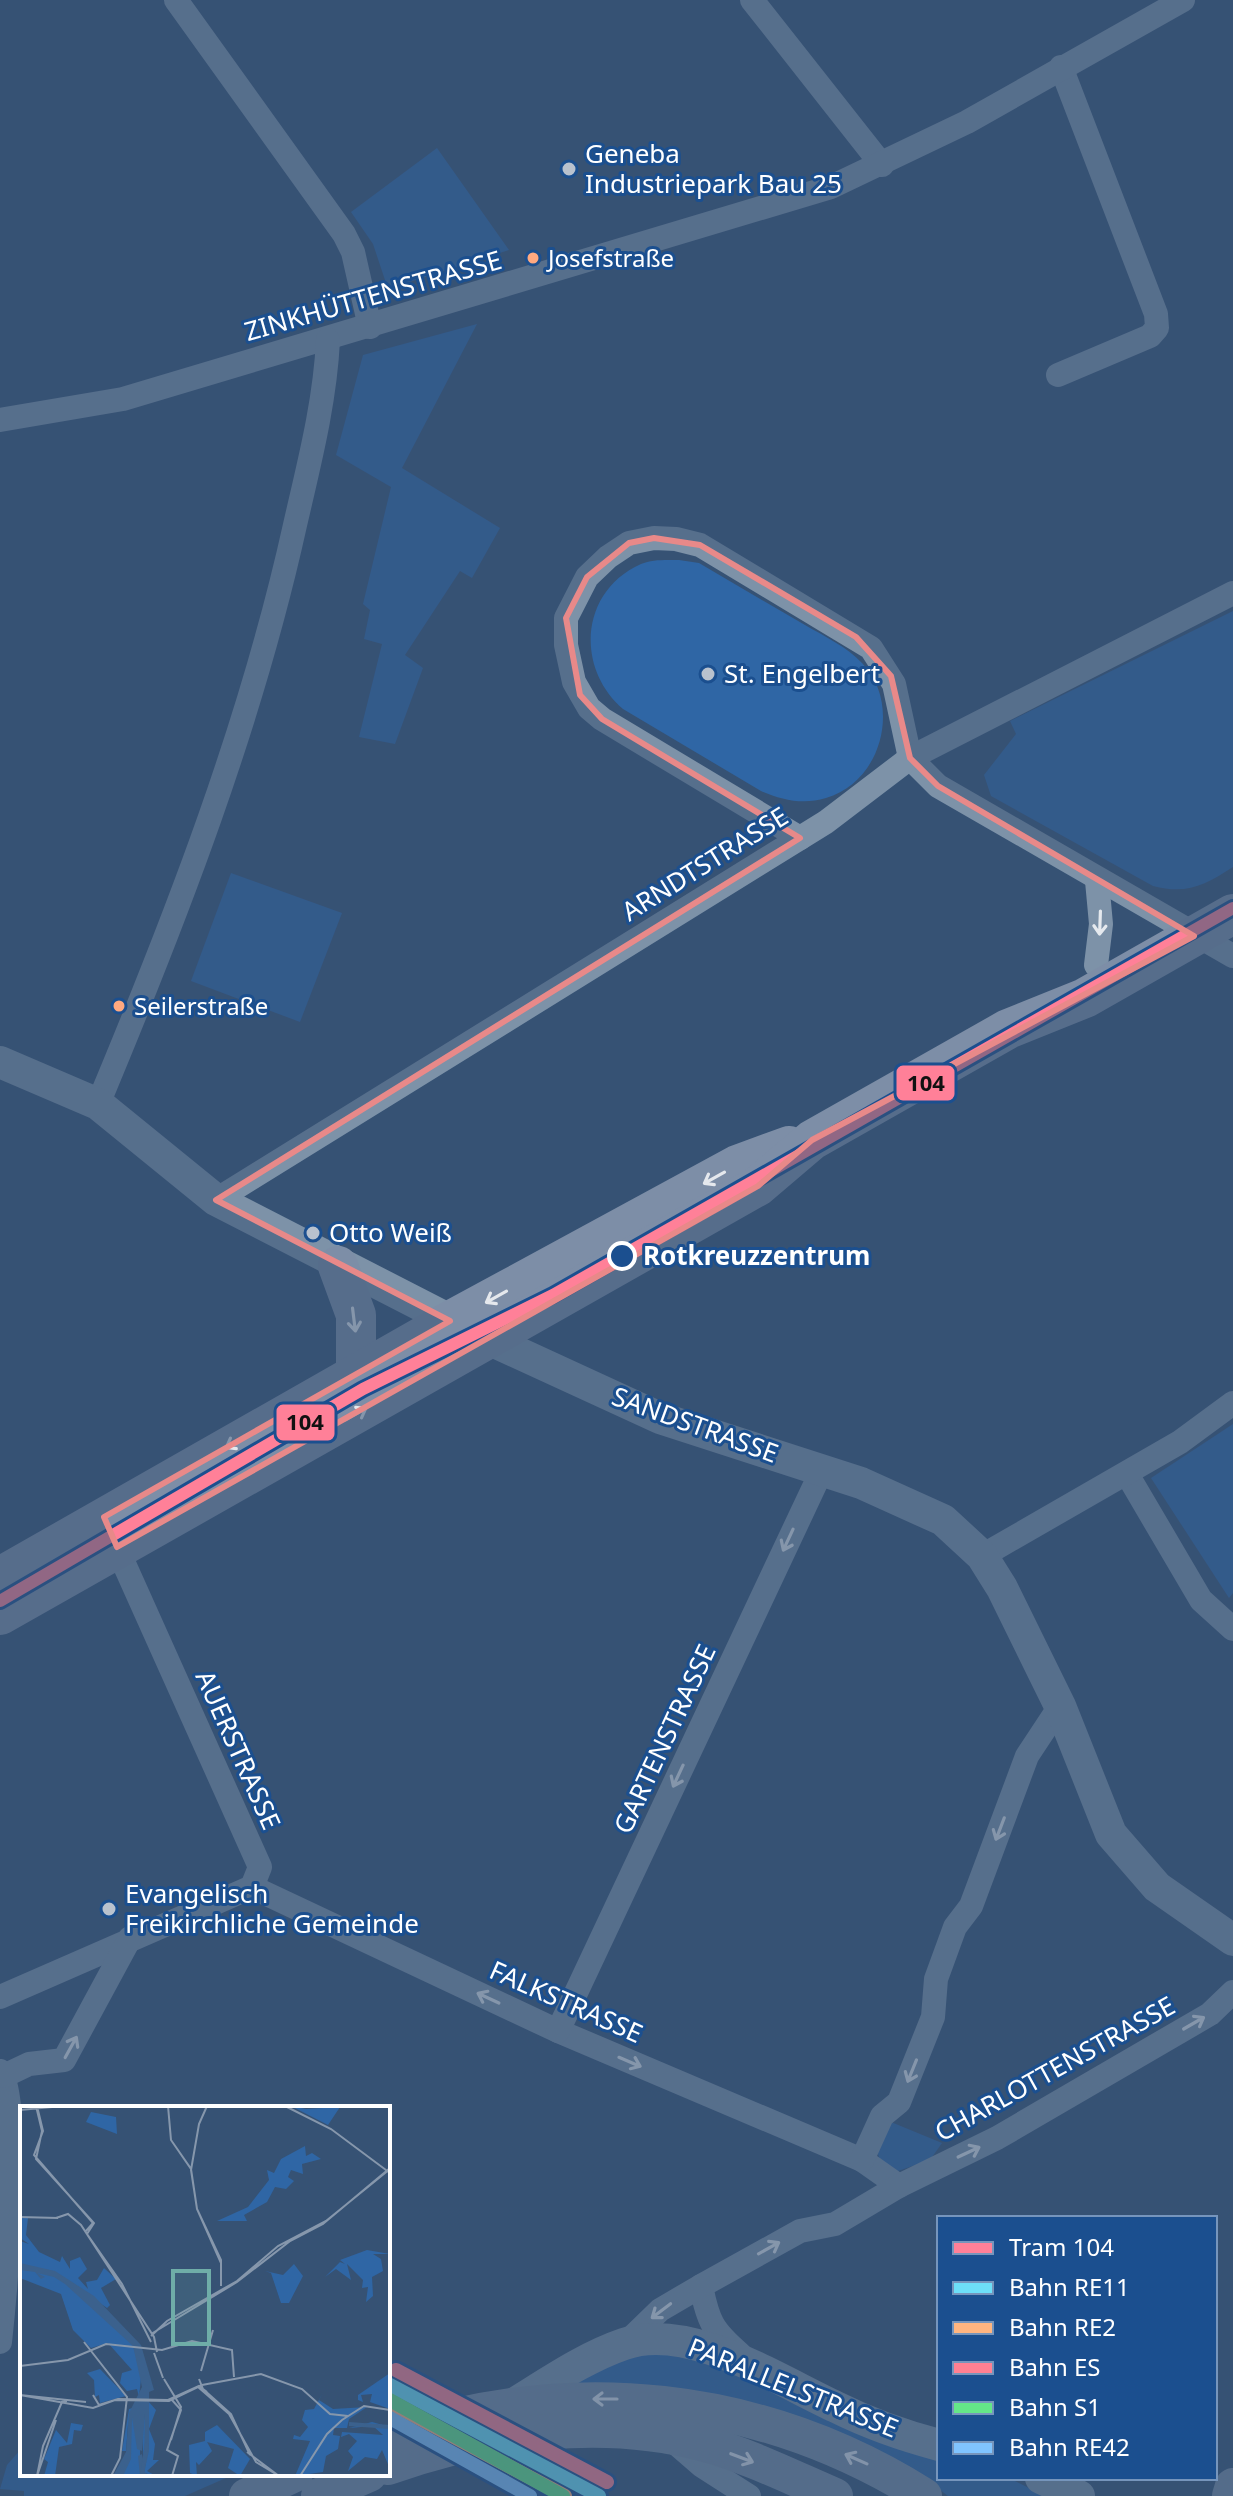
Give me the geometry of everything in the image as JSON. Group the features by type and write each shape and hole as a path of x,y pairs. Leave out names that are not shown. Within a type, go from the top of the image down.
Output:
{"main road":[{"path":"0,1577 111,1532 490,1340 758,1186 812,1140 1008,1029 1085,998 1184,930 1233,889"},
{"path":"1008,1029 1057,989 1096,965 1233,914"},
{"path":"0,1615 111,1532 356,1376 450,1321 737,1165 812,1140"},
{"path":"338,1266 356,1315 356,1376"},
{"path":"390,2434 438,2418 517,2402 631,2399 718,2412 790,2433 847,2455 924,2496"},
{"path":"390,2466 471,2441 524,2434 599,2430 668,2436 707,2444 835,2496"},
{"path":"247,2496 291,2476"},
{"path":"319,2496 365,2476"},
{"path":"1230,2496 1233,2486"}],"street":[{"path":"176,0 344,234 353,252 370,327"},
{"path":"752,0 882,165"},
{"name":"ZINKHÜTTENSTRASSE","path":"0,420 123,399 327,350 370,327 821,191 882,165 967,122 1183,0"},
{"path":"1058,375 1150,336 1157,328 1156,314 1061,67"},
{"path":"98,1104 151,975 236,745 289,552 317,430 327,350"},
{"path":"800,838 602,719 580,695 566,645 566,618 587,577 629,543 654,538 700,545 856,637 882,660 891,676 910,758 938,786 1097,881 1233,956"},
{"name":"ARNDTSTRASSE","path":"216,1200 800,838 910,758 1233,593"},
{"path":"1096,965 1101,924 1097,881"},
{"name":"SANDSTRASSE","path":"0,1062 98,1104 216,1200 338,1266 450,1321 660,1418 822,1470 943,1520 982,1556 1060,1706 1111,1834 1157,1887 1233,1940"},
{"path":"982,1556 1127,1474 1208,1424 1233,1403"},
{"name":"GARTENSTRASSE","path":"558,2031 822,1470"},
{"path":"1127,1474 1201,1600 1233,1629"},
{"name":"AUERSTRASSE","path":"111,1532 260,1867 252,1887"},
{"path":"899,2186 862,2160 882,2116 899,2102 933,2017 936,1979 955,1927 971,1906 1027,1756 1060,1706"},
{"path":"0,1997 252,1887"},
{"name":"FALKSTRASSE","path":"252,1887 558,2031 862,2160"},
{"path":"0,2342 9,2244 10,2103 2,2074 29,2064 64,2060 130,1938"},
{"name":"CHARLOTTENSTRASSE","path":"626,2343 660,2310 701,2286 800,2231 835,2224 899,2186 1010,2130 1210,2014 1233,1992"},
{"path":"701,2286 708,2319 716,2333 755,2367"},
{"name":"PARALLELSTRASSE","path":"517,2402 563,2374 626,2343 683,2341 755,2367 838,2409 937,2444"},
{"path":"668,2436 702,2466 749,2496"},
{"path":"370,2476 371,2496"},
{"path":"1045,2480 1079,2496"}],"highlighted area":[{"path":"654,538 700,545 856,637 891,676 910,758 938,786 1194,936 812,1140 758,1186 117,1547 104,1517 450,1321 216,1200 800,838 602,719 580,695 566,618 587,577 629,543"}],"shaded area":[{"path":"437,148 509,250 388,289 373,244 351,212"},
{"path":"477,324 402,468 500,528 472,578 460,571 405,655 423,668 395,744 359,737 382,644 364,639 370,610 363,604 391,487 336,455 363,355"},
{"path":"679,560 699,563 835,642 862,663 874,680 881,699 883,720 873,759 861,776 845,789 826,798 809,801 785,799 761,791 623,709 607,692 597,673 591,631 596,611 606,592 621,576 641,564"},
{"path":"1233,611 1233,867 1195,887 1165,889 1153,886 991,796 984,775 1016,734 1010,721"},
{"path":"231,873 342,913 300,1022 191,981"},
{"path":"1233,1424 1233,1593 1229,1598 1151,1478"},
{"path":"891,2122 942,2143 930,2160 898,2171 880,2160 877,2151"},
{"path":"695,2352 937,2455 937,2480 1013,2480 1045,2496 948,2496 918,2473 570,2387 602,2364 633,2355"},
{"path":"20,2450 20,2476 230,2476 185,2496 24,2496 24,2491 0,2489 7,2465"}],"tram line":[{"name":"104","path":"0,1601 363,1389 553,1295 1233,908"}],"rail line":[{"name":"ES","path":"396,2370 607,2482"},
{"name":"RE11","path":"390,2385 599,2496"},
{"name":"S1","path":"390,2400 563,2496"},
{"name":"RE2","path":"390,2403 565,2496"},
{"name":"RE42","path":"390,2418 530,2496"}],"place":[{"name":"Geneba Industriepark Bau 25","path":"569,169"},
{"name":"Josefstraße","path":"533,258"},
{"name":"St. Engelbert","path":"708,674"},
{"name":"Seilerstraße","path":"119,1006"},
{"name":"Otto Weiß","path":"313,1233"},
{"name":"Rotkreuzzentrum","path":"622,1256"},
{"name":"Evangelisch Freikirchliche Gemeinde","path":"109,1909"}]}
